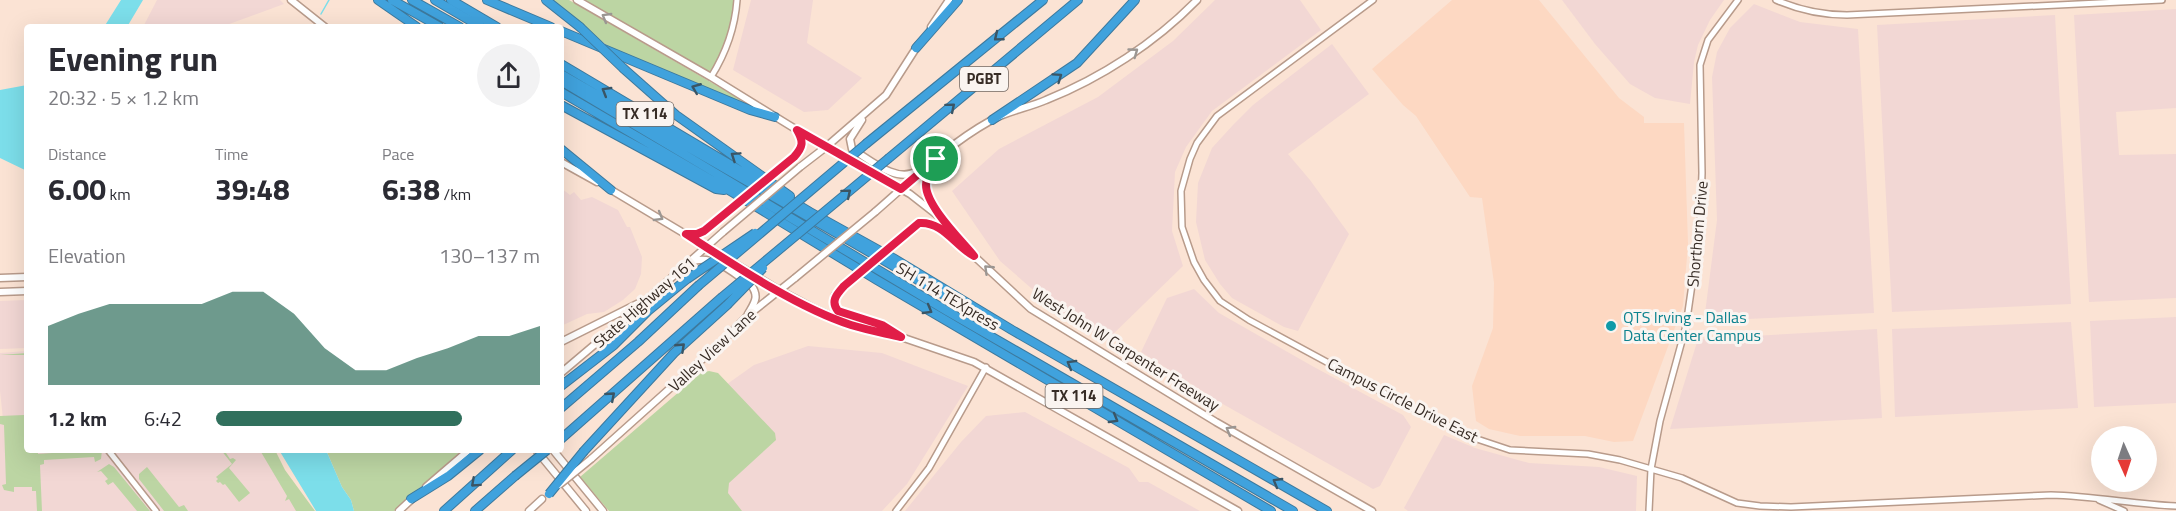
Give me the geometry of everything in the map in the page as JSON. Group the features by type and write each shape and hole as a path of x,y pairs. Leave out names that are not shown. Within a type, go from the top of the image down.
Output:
{"highway":[{"path":"378,0 413,24"},
{"path":"393,0 435,24"},
{"path":"412,0 455,24"},
{"path":"435,0 476,24"},
{"path":"451,0 492,24"},
{"path":"487,0 544,24"},
{"path":"546,0 580,27 676,115 765,176 810,212"},
{"path":"916,48 958,0"},
{"name":"PGBT","path":"564,405 638,342 698,286 867,143 1043,0"},
{"name":"PGBT","path":"564,437 724,302 775,254 1078,0"},
{"path":"992,120 1077,63 1135,0"},
{"path":"564,32 750,110 775,117"},
{"name":"TX 114","path":"564,66 1012,330 1327,511"},
{"name":"SH 114 TEXpress","path":"564,77 991,323 1012,330"},
{"name":"SH 114 TEXpress","path":"564,83 947,311 1293,511"},
{"name":"TX 114","path":"564,94 1271,511"},
{"path":"564,107 716,189 732,192"},
{"path":"564,151 611,190"},
{"path":"564,384 614,345 648,311 687,279 732,247 779,218"},
{"path":"546,496 584,451 724,302"},
{"path":"1163,437 1282,511"},
{"path":"411,499 448,476 476,453"},
{"path":"444,511 509,453"},
{"path":"475,511 544,453"}],"main road":[{"path":"291,0 322,24"},
{"name":"West John W Carpenter Freeway","path":"577,0 901,189 942,219 974,256 1031,309 1216,422 1372,511"},
{"name":"State Highway 161","path":"564,370 886,95 949,0"},
{"name":"Valley View Lane","path":"529,511 718,346 746,317 875,212 933,161 992,120 1046,100 1116,65 1154,37 1197,0"},
{"path":"865,114 850,139 852,149 900,175 912,175 933,161"},
{"path":"686,234 697,234 715,222 794,157 801,149 802,143 797,130"},
{"path":"933,161 927,176 926,190 942,219"},
{"path":"564,164 779,290 849,324 901,337 986,367 1238,511"},
{"path":"901,337 882,325 838,311 834,305 835,296 919,223 928,222 938,226 963,250 974,256"},
{"path":"686,264 701,258 713,260 751,285 755,291 756,300 746,317"},
{"path":"0,278 24,277"},
{"path":"0,292 24,291"},
{"path":"564,340 645,300"},
{"path":"399,511 465,453"},
{"path":"538,453 586,511"},
{"path":"555,453 603,511"}],"street":[{"path":"711,77 729,43 737,0"},
{"name":"Campus Circle Drive East","path":"1373,0 1217,116 1197,142 1181,191 1180,208 1186,244 1204,280 1220,301 1249,320 1408,406 1474,438 1510,450 1588,454 1620,460 1682,478 1737,502 1779,507 2077,495 2176,506"},
{"name":"Shorthorn Drive","path":"1649,511 1651,469 1660,421 1686,326 1696,261 1702,173 1700,65 1708,40 1738,0"},
{"path":"1776,0 1789,6 1824,14 1868,15 2162,0"},
{"path":"896,511 929,468 986,367"},
{"path":"110,453 156,511"},
{"name":"Campus Circle Drive East","path":"2098,499 2124,511"}],"shaded area":[{"path":"157,0 280,0 284,4 229,24 145,24"},
{"path":"751,0 813,0 807,43 862,78 828,110 804,112 733,70"},
{"path":"1215,0 1300,0 1321,30 1212,111 1186,147 1175,172 1172,231 1183,266 1107,340 1068,320 1000,261 952,191 999,149 1098,97 1173,41"},
{"path":"1452,0 1539,0 1619,98 1644,117 1644,123 1684,123 1688,244 1683,306 1633,441 1614,442 1585,436 1520,436 1489,429 1476,421 1472,386 1493,328 1494,283 1482,198 1470,197 1416,116 1403,105 1372,69"},
{"path":"1562,0 1724,0 1710,20 1698,45 1690,104 1655,98 1630,84 1595,44"},
{"path":"1754,4 1800,22 1858,29 1874,313 1704,321 1717,220 1712,77 1717,52 1730,28"},
{"path":"2176,9 2176,108 2116,112 2119,155 2176,154 2176,298 2089,302 2074,15"},
{"path":"2055,15 2071,304 1892,312 1877,25"},
{"path":"1332,44 1369,94 1288,154 1349,234 1298,331 1284,327 1232,298 1220,284 1205,260 1196,222 1198,183 1212,148 1233,125 1253,105"},
{"path":"564,190 570,195 574,192 581,200 592,197 618,210 627,227 630,227 642,257 641,274 635,289 604,312 587,314 564,325"},
{"path":"1194,289 1219,313 1403,415 1411,427 1380,486 1373,489 1221,403 1141,352 1167,298"},
{"path":"24,300 24,348 0,349 0,301"},
{"path":"2176,317 2176,403 2094,407 2090,321"},
{"path":"2071,322 2078,408 1895,417 1892,329"},
{"path":"1877,329 1882,418 1670,429 1698,339"},
{"path":"808,346 882,353 968,386 907,484 882,511 737,511 723,495 723,387 754,365"},
{"path":"24,351 24,453 266,453 302,511 0,511 0,420 3,419 0,353"},
{"path":"1025,412 1129,468 1139,482 1148,482 1200,511 905,511 961,442 986,416"},
{"path":"1444,435 1475,448 1529,463 1599,467 1637,476 1636,511 1408,511 1404,508"}],"green space":[{"path":"552,0 569,0 752,106 610,48"},
{"path":"582,0 734,0 725,45 713,70 708,72"},
{"path":"709,371 718,373 775,433 776,440 729,483 728,493 742,511 609,511 580,477 701,373"},
{"path":"24,415 24,453 102,453 101,459 95,462 94,457 44,460 44,464 40,465 42,511 37,511 36,491 32,491 32,487 14,487 14,492 4,490 2,485 6,484 4,425 0,424 0,416"},
{"path":"223,453 230,459 236,460 229,468 250,493 239,502 225,484 216,481 218,479 216,477 232,464"},
{"path":"262,453 276,453 285,470 315,511 296,511 289,499 285,501 287,496"},
{"path":"327,453 459,453 394,511 354,511 351,500 342,487"},
{"path":"109,464 150,511 137,511 113,482 108,485 105,481 108,479 101,471 97,472"},
{"path":"147,467 179,507 184,505 188,511 164,511 139,479 139,474"}],"water":[{"path":"121,0 143,0 129,24 106,24"},
{"path":"24,86 24,170 0,158 0,90"},
{"path":"281,453 327,453 342,487 351,500 354,511 316,511"}],"waterway":[{"path":"321,14 329,0"}],"place":[{"name":"QTS Irving - Dallas Data Center Campus","path":"1611,326"}],"route":[{"path":"797,130 901,189 936,159 927,176 928,196 942,219 974,256 963,250 938,226 928,222 919,223 844,286 835,296 834,301 838,311 882,325 901,337 849,324 813,308 686,234 697,234 704,231 794,157 801,149 802,143 797,130"}]}
